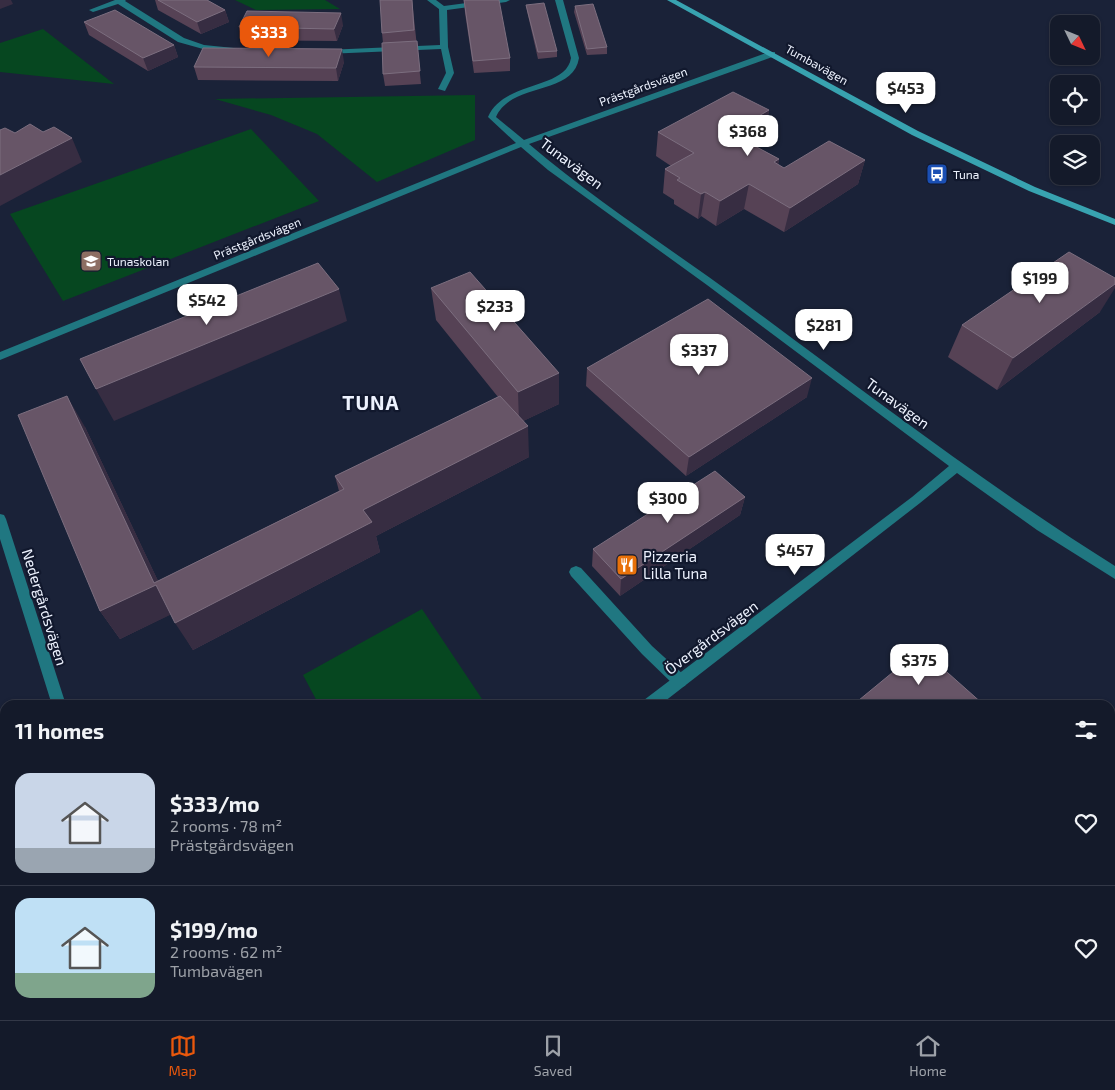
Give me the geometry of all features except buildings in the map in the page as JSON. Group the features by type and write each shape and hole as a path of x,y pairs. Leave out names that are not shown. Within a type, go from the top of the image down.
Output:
{"main road":[{"name":"Tumbavägen","path":"671,0 915,133 1032,189 1115,222"}],"street":[{"path":"93,10 120,0 181,40 203,48 247,50"},
{"path":"431,0 443,8 506,0"},
{"path":"523,144 496,121 492,116 493,111 504,100 562,78 570,72 574,65 574,58 559,0"},
{"path":"442,89 450,74 444,48 443,8"},
{"path":"313,52 444,48"},
{"name":"Prästgårdsvägen","path":"0,356 523,144 772,54"},
{"name":"Tunavägen","path":"523,144 551,168 711,283 957,466 1041,526 1115,574"},
{"name":"Övergårdsvägen","path":"655,700 901,512 957,466"},
{"name":"Nedergårdsvägen","path":"0,519 57,700"},
{"path":"576,572 647,650 680,681"}],"green space":[{"path":"235,0 325,0 340,9 256,10"},
{"path":"43,29 114,84 0,72 0,43"},
{"path":"475,95 475,140 377,182 317,134 271,115 215,99"},
{"path":"251,129 319,201 63,301 10,214"},
{"path":"422,609 483,700 316,700 303,675"}],"place":[{"name":"Tuna","path":"937,174"},
{"name":"Tunaskolan","path":"91,261"},
{"name":"Pizzeria Lilla Tuna","path":"627,565"}],"district":[{"name":"TUNA","path":"371,402"}]}
